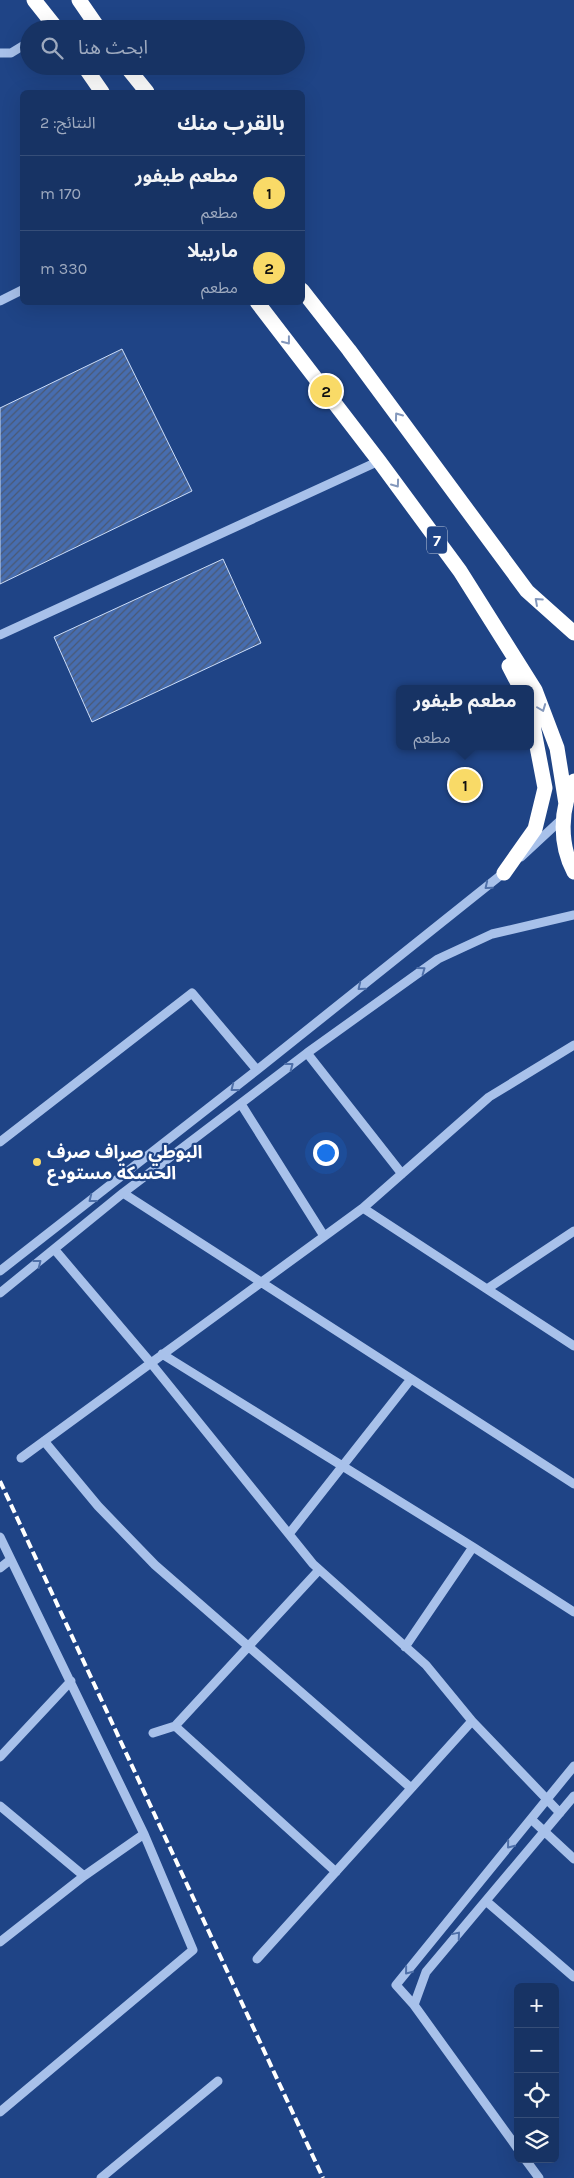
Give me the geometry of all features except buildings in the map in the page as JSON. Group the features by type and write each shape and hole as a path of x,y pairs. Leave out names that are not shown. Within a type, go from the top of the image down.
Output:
{"highway":[{"path":"34,0 48,20"},
{"path":"79,0 93,20"},
{"path":"90,75 101,90"},
{"path":"133,75 145,90"},
{"name":"7","path":"305,294 349,350 527,591 574,633"},
{"name":"7","path":"259,305 379,461 460,571 532,685"},
{"path":"460,571 520,685"},
{"name":"7","path":"534,688 557,748 564,811 566,852 574,872"},
{"path":"504,873 535,829 545,788 534,731"},
{"name":"7","path":"564,811 574,781"}],"street":[{"path":"0,53 11,53 20,48"},
{"path":"0,302 20,291"},
{"path":"0,635 379,461"},
{"path":"0,1271 257,1070 504,873 564,811"},
{"path":"0,1293 123,1193 307,1053 438,959 492,934 574,915"},
{"path":"0,1142 192,992 257,1070"},
{"path":"21,1458 363,1208 489,1097 574,1045"},
{"path":"307,1053 402,1174"},
{"path":"241,1104 324,1236"},
{"path":"123,1193 574,1484"},
{"path":"363,1208 574,1346"},
{"path":"487,1289 574,1231"},
{"path":"55,1250 150,1362 319,1570 426,1665 472,1722 560,1813"},
{"path":"162,1354 472,1546 574,1612"},
{"path":"289,1534 411,1379"},
{"path":"44,1441 98,1506 155,1565 412,1788"},
{"path":"0,1537 144,1834 193,1950 0,2112"},
{"path":"405,1647 472,1546"},
{"path":"0,1568 10,1560"},
{"path":"152,1733 175,1726 319,1570"},
{"path":"0,1757 71,1681"},
{"path":"257,1959 472,1722"},
{"path":"175,1726 336,1872"},
{"path":"514,2143 414,2005 396,1985 574,1766"},
{"path":"414,2005 426,1972 574,1796"},
{"path":"0,1806 84,1876"},
{"path":"531,1819 574,1859"},
{"path":"0,1942 84,1876 144,1834"},
{"path":"486,1901 574,1977"},
{"path":"101,2178 218,2081"},
{"path":"528,2163 539,2178"}],"railway":[{"path":"0,1481 323,2178"}],"place":[{"name":"ماربيلا","path":"326,391"},
{"name":"مطعم طيفور","path":"465,785"},
{"name":"البوطي صراف صرف الحسكة مستودع","path":"37,1162"}]}
